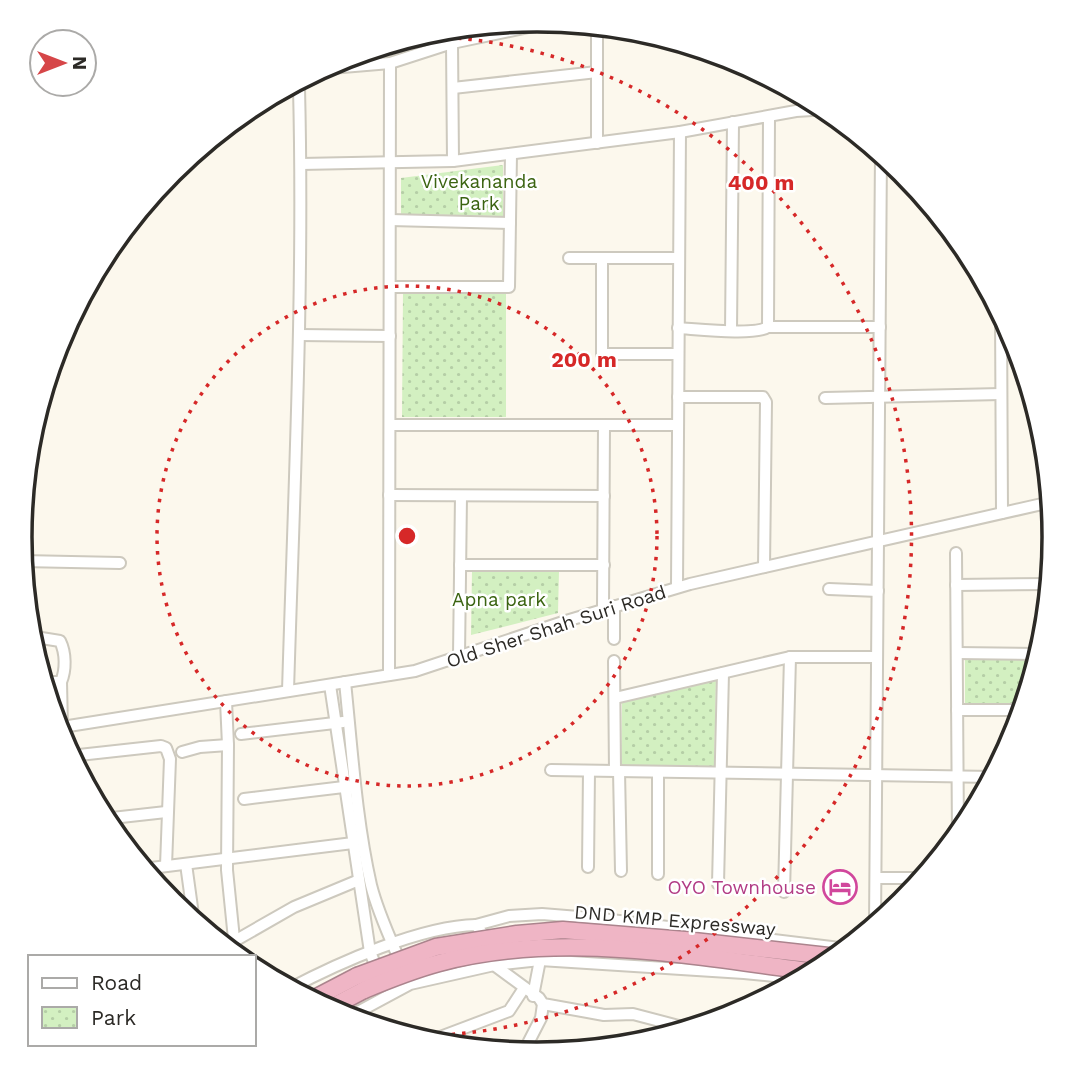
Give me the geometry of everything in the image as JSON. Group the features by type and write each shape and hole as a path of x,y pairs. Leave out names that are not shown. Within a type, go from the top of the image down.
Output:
{"highway":[{"name":"DND KMP Expressway","path":"338,1001 360,983 436,947 517,934 563,930 637,935 821,955"},
{"name":"DND KMP Expressway","path":"325,995 360,983 440,963 507,951 544,948 640,951 798,970"}],"street":[{"path":"354,66 390,63 452,43 496,34"},
{"path":"597,35 597,143"},
{"path":"452,43 453,161"},
{"path":"389,675 390,63"},
{"path":"453,88 597,72"},
{"path":"288,691 299,335 299,91"},
{"path":"301,164 453,161 680,132 808,110"},
{"path":"768,327 769,117"},
{"path":"731,331 733,122"},
{"path":"677,587 680,132"},
{"path":"390,287 508,287 511,154"},
{"path":"876,912 881,167"},
{"path":"390,220 510,223"},
{"path":"569,258 678,258"},
{"path":"602,258 602,354 678,354"},
{"path":"678,328 763,331 768,327 880,327"},
{"path":"299,335 390,336"},
{"path":"1001,337 1002,513"},
{"path":"825,398 1001,394"},
{"path":"678,397 763,397 766,402 764,567"},
{"path":"390,425 678,425"},
{"path":"604,425 604,565 614,639"},
{"path":"389,495 604,496"},
{"path":"459,656 461,496"},
{"name":"Old Sher Shah Suri Road","path":"68,726 415,671 677,587 1041,504"},
{"path":"956,553 958,817"},
{"path":"33,561 120,563"},
{"path":"460,565 604,565"},
{"path":"956,585 1040,584"},
{"path":"829,589 878,591"},
{"path":"42,638 60,641 64,664 60,704"},
{"path":"957,653 1029,654"},
{"path":"615,698 790,657 877,657"},
{"path":"784,892 790,657"},
{"path":"614,661 621,871"},
{"path":"718,884 723,673"},
{"path":"53,682 61,682"},
{"path":"345,682 354,842 359,880 370,952 388,996"},
{"path":"330,685 371,885 410,984"},
{"path":"226,701 229,745 227,858 234,939 294,907 359,880"},
{"path":"957,710 1012,710"},
{"path":"241,734 349,721"},
{"path":"182,752 200,747 229,745"},
{"path":"81,755 161,746 166,748 170,759 166,866"},
{"path":"551,770 982,777"},
{"path":"588,867 589,771"},
{"path":"658,772 658,874"},
{"path":"244,799 351,787"},
{"path":"117,817 166,812"},
{"path":"155,868 354,842"},
{"path":"186,864 191,904"},
{"path":"877,878 909,878"},
{"path":"301,984 393,944 424,934 509,916 542,914 603,919 832,947"},
{"path":"476,925 485,937 494,965 543,1004 604,1015 633,1014 671,1024"},
{"path":"447,1034 509,1011 529,992 540,960"},
{"path":"361,1011 410,984 494,965 540,960 786,977"},
{"path":"529,1042 541,1018 543,1004"}],"green space":[{"name":"Vivekananda Park","path":"503,165 503,216 401,214 401,178"},
{"path":"403,293 506,294 506,417 402,417"},
{"name":"Apna park","path":"559,571 558,613 471,635 472,572"},
{"path":"965,659 1027,659 1014,704 965,703"},
{"path":"716,679 714,767 621,766 622,703"}],"place":[{"name":"OYO Townhouse","path":"840,887"}]}
